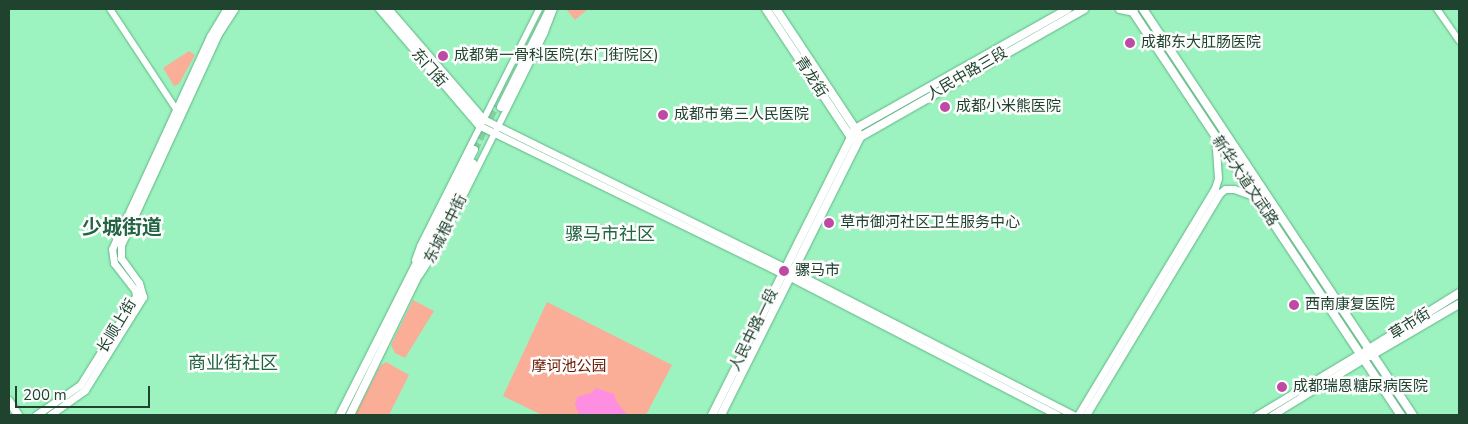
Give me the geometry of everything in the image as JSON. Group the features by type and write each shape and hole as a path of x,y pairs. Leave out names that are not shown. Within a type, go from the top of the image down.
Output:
{"main road":[{"path":"176,109 210,36 226,9"},
{"path":"181,116 218,34 234,9"},
{"name":"东门街","path":"380,9 481,123"},
{"name":"东门街","path":"388,9 481,123"},
{"path":"544,9 499,106 550,9"},
{"name":"青龙街","path":"766,9 856,145"},
{"name":"青龙街","path":"776,9 860,137"},
{"name":"人民中路三段","path":"855,129 1068,9"},
{"name":"人民中路三段","path":"860,137 1084,9"},
{"path":"1120,9 1132,10"},
{"name":"新华大道文武路","path":"1143,9 1413,415"},
{"name":"新华大道文武路","path":"1132,10 1400,415"},
{"name":"长顺上街","path":"36,415 80,385 136,296 135,290 114,264 112,249 176,109"},
{"name":"长顺上街","path":"50,415 85,390 143,296 139,283 121,258 120,249 181,116"},
{"path":"481,123 787,272 1074,415"},
{"path":"850,138 855,129"},
{"path":"1078,415 1215,188 1218,178 1215,135"},
{"path":"856,145 860,137"},
{"name":"人民中路一段","path":"721,415 850,138"},
{"name":"人民中路一段","path":"712,415 856,145"},
{"path":"415,275 477,151"},
{"path":"1086,415 1220,193 1225,189 1234,189 1256,197"},
{"path":"787,272 1057,415"},
{"name":"东城根中街","path":"340,415 385,325 415,275"},
{"name":"东城根中街","path":"350,415 393,329 415,275"},
{"name":"草市街","path":"1371,352 1459,293"},
{"name":"草市街","path":"1361,356 1459,304"},
{"path":"1257,415 1361,356"},
{"path":"1272,415 1361,356"},
{"path":"9,401 18,415"}],"street":[{"path":"110,9 181,116"},
{"name":"东城根中街","path":"415,275 420,246 539,9"},
{"name":"东城根中街","path":"415,275 424,271 437,249 554,9"},
{"path":"1437,9 1459,41"}],"green space":[{"path":"566,9 588,9 575,20"},
{"path":"189,51 195,55 179,84 174,86 163,68"},
{"path":"413,300 434,311 405,358 395,353 391,345"},
{"name":"摩诃池公园","path":"547,302 672,365 646,415 542,415 503,396"},
{"path":"386,362 409,375 389,415 355,415 380,366"}],"shaded area":[{"path":"596,388 614,394 616,401 627,415 579,414 575,405 577,397 591,393"}],"tunnel":[{"path":"474,150 496,105"}],"place":[{"name":"成都东大肛肠医院","path":"1130,43"},
{"name":"成都第一骨科医院(东门街院区)","path":"443,56"},
{"name":"成都小米熊医院","path":"945,107"},
{"name":"成都市第三人民医院","path":"663,115"},
{"name":"草市御河社区卫生服务中心","path":"829,223"},
{"name":"骡马市","path":"784,271"},
{"name":"西南康复医院","path":"1294,305"},
{"name":"成都瑞恩糖尿病医院","path":"1282,387"}],"district":[{"name":"少城街道","path":"122,227"},
{"name":"骡马市社区","path":"610,234"},
{"name":"商业街社区","path":"233,363"}]}
